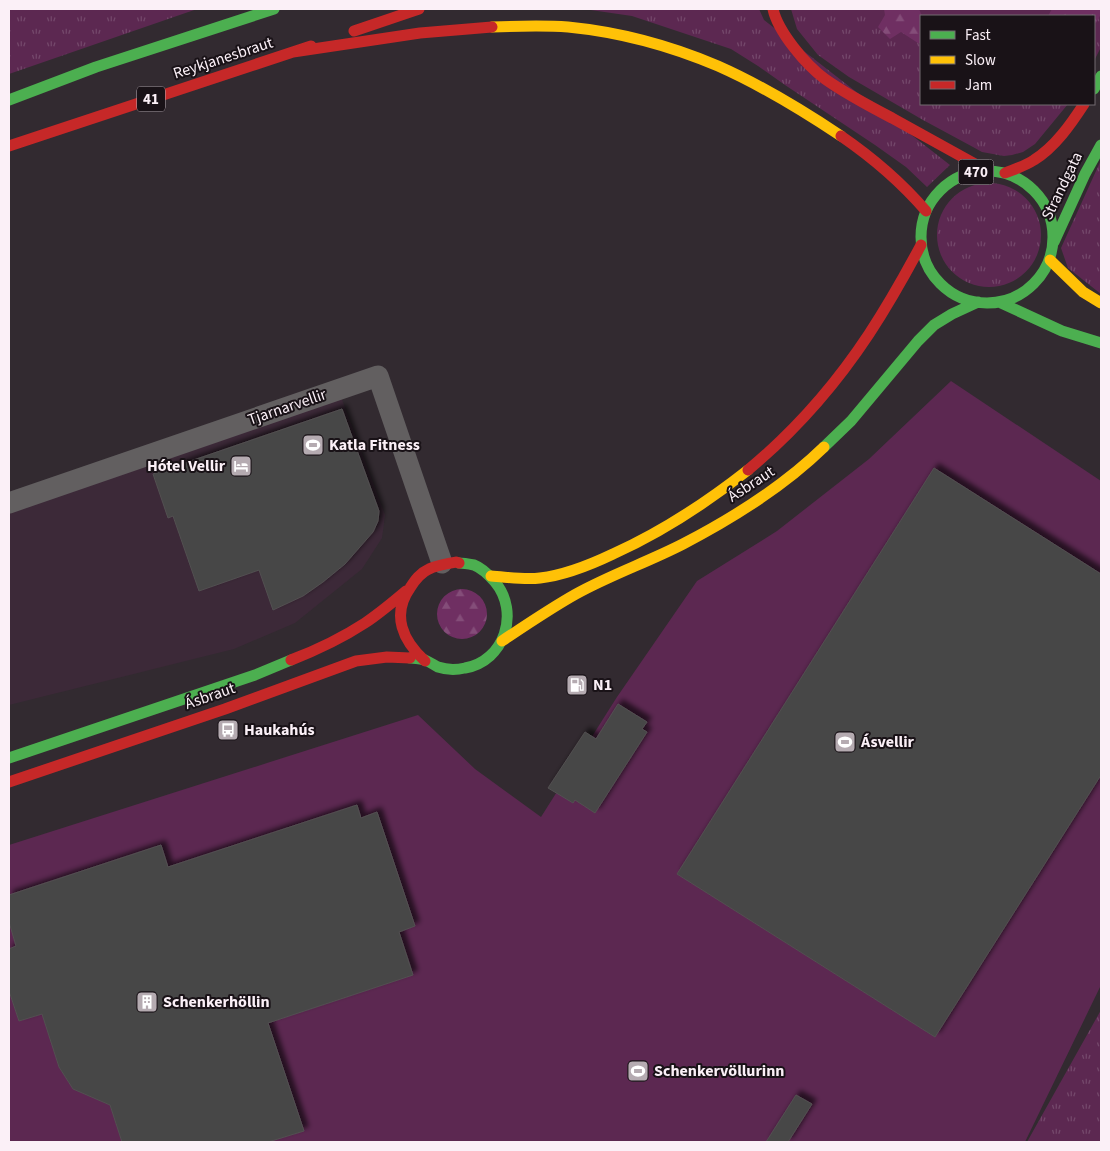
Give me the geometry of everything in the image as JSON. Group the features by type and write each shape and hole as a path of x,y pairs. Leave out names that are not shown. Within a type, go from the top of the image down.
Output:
{"main road":[{"name":"Reykjanesbraut","path":"9,100 96,67 274,9"},
{"name":"Reykjanesbraut","path":"9,146 419,9"},
{"path":"773,9 784,34 800,55 824,78 862,102 986,170"},
{"path":"293,52 451,30 519,26 582,28 647,42 718,66 753,83 816,120 886,170 926,211"},
{"path":"1095,87 1101,76"},
{"name":"Strandgata","path":"1005,173 1033,160 1047,150 1083,105"},
{"name":"Strandgata","path":"1054,242 1085,174 1101,145"},
{"name":"470","path":"986,170 1005,173 1022,180 1036,192 1047,206 1054,242 1050,260 1042,275 1030,288 1015,297 999,302 978,302 961,298 946,289 934,276 926,262 921,230 926,211 934,197 948,183 966,174 986,170"},
{"name":"Ásbraut","path":"491,576 533,579 572,571 642,540 714,497 774,448 823,396 875,326 922,245"},
{"path":"1050,260 1084,292 1101,303"},
{"name":"Ásbraut","path":"502,640 576,594 682,544 715,526 788,479 851,422 918,341 934,325 978,302"},
{"path":"999,302 1057,329 1101,343"},
{"path":"458,562 474,566 491,576 501,589 507,602 508,620 502,640 487,658 466,668 443,668 425,660 415,652 407,641 402,629 400,616 406,591 415,578 427,569 442,563 458,562"},
{"name":"Ásbraut","path":"9,758 286,663 350,632 378,614 406,591"},
{"name":"Ásbraut","path":"9,782 225,709 356,661 397,657 425,660"}],"street":[{"name":"Tjarnarvellir","path":"9,502 378,376 442,563"}],"shaded area":[{"path":"341,397 385,515 382,538 362,569 295,623 234,649 9,705 9,512"}],"green space":[{"path":"9,9 197,9 9,74"},
{"path":"584,9 759,9 764,20 950,165 927,187 906,167 875,145 731,49 632,16"},
{"path":"791,9 1101,9 1101,47 1095,59 1095,15 920,15 920,105 1067,105 1035,144 1023,152 1004,156 982,152 849,77 818,55 797,29"},
{"path":"884,9 919,9 922,15 920,15 920,43 901,32 890,39 878,27 885,15"},
{"path":"1052,9 1101,9 1101,14 1096,23 1095,15 1049,15"},
{"path":"1101,160 1101,294 1068,268 1061,248"},
{"path":"989,183 1009,187 1026,198 1037,215 1041,235 1037,255 1026,272 1009,283 989,287 969,283 952,272 941,255 937,235 941,215 952,198 969,187"},
{"name":"Ásvellir","path":"951,381 1101,481 1101,985 1025,1142 9,1142 9,845 418,715 475,769 541,817 617,697 697,581 777,531 869,459"},
{"path":"457,589 467,589 480,596 487,609 487,619 480,632 467,639 457,639 448,635 441,628 437,619 437,609 441,600 448,593"},
{"path":"1101,1010 1101,1142 1027,1142"}],"building":[{"path":"342,409 379,511 378,521 373,532 345,564 323,582 303,596 273,610 259,570 199,591 173,516 168,518 153,474"},
{"path":"934,468 1101,574 1101,775 935,1037 677,874"},
{"path":"618,704 647,722 642,729 647,732 595,813 575,800 573,803 548,788 585,732 596,739"},
{"name":"Schenkerhöllin","path":"357,805 361,818 377,812 415,926 399,932 413,975 268,1023 304,1131 268,1142 122,1142 110,1105 73,1089 59,1067 42,1014 19,1021 9,991 9,949 16,946 9,922 9,895 161,845 168,867"},
{"path":"796,1095 812,1104 788,1142 766,1142"}],"traffic: fast":[{"path":"9,100 96,67 274,9"},
{"path":"1095,87 1101,76"},
{"path":"1054,242 1085,174 1101,145"},
{"path":"987,171 1000,172 1012,176 1034,190 1048,212 1052,224 1053,237 1052,250 1048,262 1034,284 1012,298 1000,302 987,303 974,302 962,298 940,284 926,262 922,250 921,237 922,224 926,212 940,190 962,176 974,172 987,171"},
{"path":"824,447 851,421 918,341 934,325 978,302"},
{"path":"999,302 1062,331 1101,343"},
{"path":"410,658 425,660 445,669 462,669 479,664 499,646 507,621 503,594 495,582 483,570 474,565 459,563"},
{"path":"9,758 255,675 291,660"}],"traffic: slow":[{"path":"492,27 539,26 587,29 663,46 718,66 750,81 796,107 841,136"},
{"path":"1050,260 1083,292 1101,303"},
{"path":"502,641 576,594 683,544 720,524 775,488 824,447"},
{"path":"491,576 522,579 550,577 596,562 666,526 700,505 748,470"}],"traffic: jam":[{"path":"354,31 419,9"},
{"path":"773,9 787,38 825,79 858,100 986,170"},
{"path":"293,52 420,33 492,27"},
{"path":"9,146 311,46"},
{"path":"1005,173 1031,162 1049,149 1083,105"},
{"path":"841,136 886,171 926,211"},
{"path":"748,470 798,423 843,371 883,312 921,245"},
{"path":"425,661 411,645 402,627 401,608 404,598 420,575 426,571 442,565 459,563"},
{"path":"291,660 329,643 356,628 406,591"},
{"path":"9,782 225,709 356,661 387,657 410,658"}],"place":[{"name":"Katla Fitness","path":"313,445"},
{"name":"Hótel Vellir","path":"241,466"},
{"name":"N1","path":"577,685"},
{"name":"Haukahús","path":"228,730"},
{"name":"Ásvellir","path":"845,742"},
{"name":"Schenkerhöllin","path":"147,1002"},
{"name":"Schenkervöllurinn","path":"638,1071"}]}
